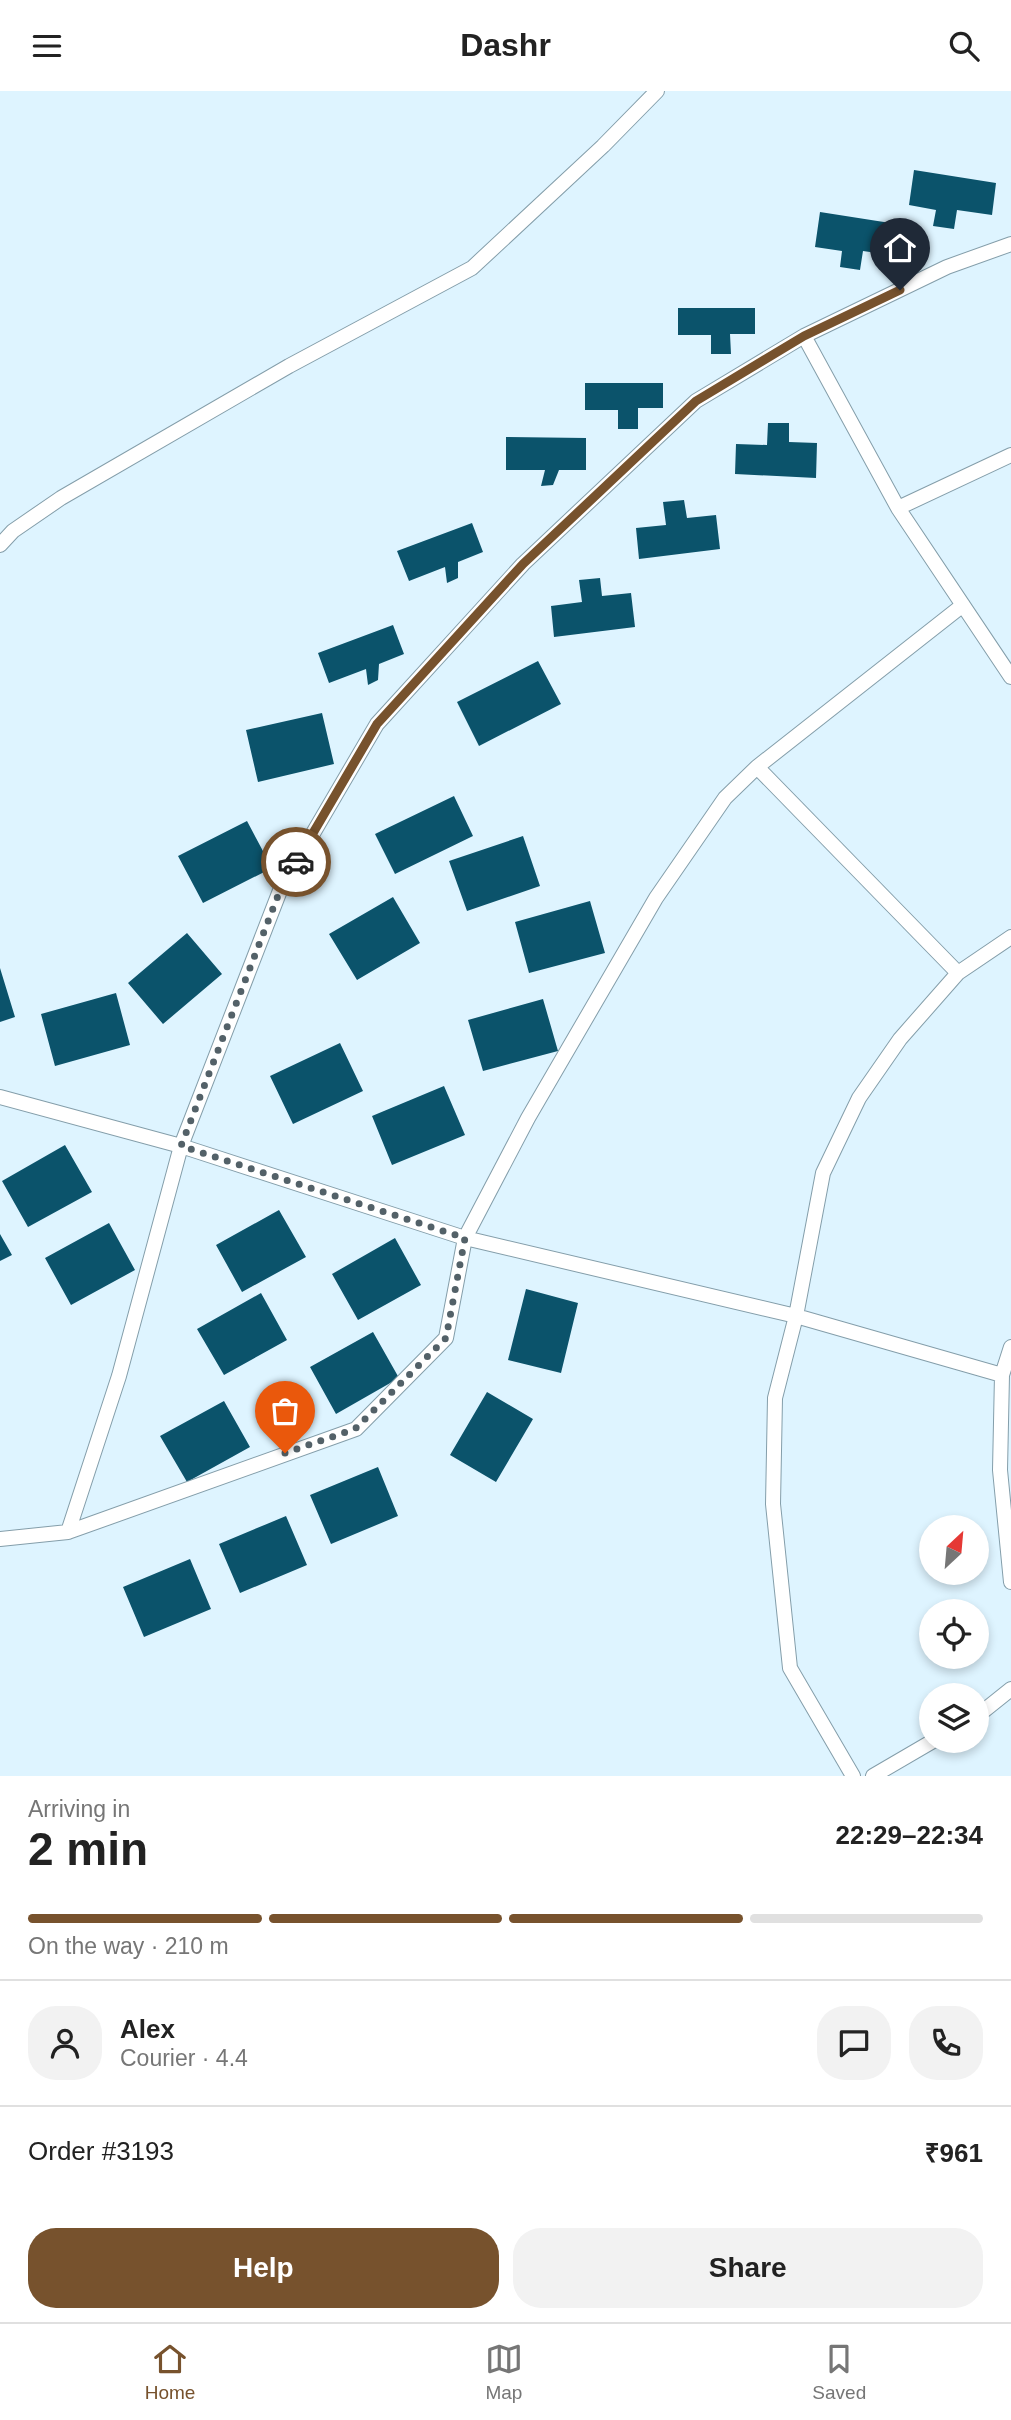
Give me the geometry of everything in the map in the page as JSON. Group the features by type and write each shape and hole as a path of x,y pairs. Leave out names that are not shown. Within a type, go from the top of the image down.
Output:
{"lane":[{"path":"0,545 13,531 61,498 289,366 472,268 603,146 657,91"},
{"path":"68,1532 119,1376 181,1146 281,888 377,724 523,564 696,401 804,336 947,267 1011,244"},
{"path":"804,336 898,507 1011,677"},
{"path":"898,507 1011,455"},
{"path":"0,1539 68,1532 355,1429 446,1338 465,1238 528,1118 656,898 724,799 757,767 963,605"},
{"path":"757,767 958,972"},
{"path":"853,1776 790,1668 773,1504 775,1398 796,1315 823,1173 864,1092 900,1039 958,972 1011,937"},
{"path":"0,1097 181,1146 465,1238 796,1315 1002,1375"},
{"path":"1011,1347 1002,1375 1000,1470 1011,1582"},
{"path":"989,1707 1011,1689"},
{"path":"873,1776 919,1749"}],"building":[{"path":"914,170 996,183 992,215 957,210 954,229 933,226 936,210 909,205"},
{"path":"820,212 903,225 898,256 863,251 860,270 840,267 842,251 815,247"},
{"path":"678,308 755,308 755,334 730,334 731,354 711,354 711,335 678,335"},
{"path":"585,383 663,383 663,408 638,408 638,429 618,429 618,410 585,410"},
{"path":"768,423 789,423 789,442 817,443 816,478 735,474 736,444 767,445"},
{"path":"506,437 586,438 586,470 559,470 553,485 541,486 545,470 506,470"},
{"path":"684,500 687,518 716,515 720,549 639,559 636,528 666,525 663,502"},
{"path":"472,523 483,552 458,562 458,578 447,583 445,567 409,581 397,551"},
{"path":"600,578 602,596 631,593 635,627 554,637 551,606 582,602 579,580"},
{"path":"393,625 404,654 379,664 378,680 368,685 366,669 329,683 318,653"},
{"path":"538,661 561,704 479,746 457,702"},
{"path":"322,713 334,764 258,782 246,730"},
{"path":"454,796 473,836 395,874 375,834"},
{"path":"247,821 272,868 203,903 178,856"},
{"path":"523,836 540,886 467,911 449,861"},
{"path":"393,897 420,943 357,980 329,934"},
{"path":"590,901 605,953 529,973 515,922"},
{"path":"187,933 222,974 163,1024 128,983"},
{"path":"0,968 15,1017 0,1022"},
{"path":"116,993 130,1045 55,1066 41,1014"},
{"path":"543,999 558,1051 483,1071 468,1020"},
{"path":"340,1043 363,1091 293,1124 270,1076"},
{"path":"444,1086 465,1135 392,1165 372,1116"},
{"path":"65,1145 92,1192 28,1227 2,1181"},
{"path":"279,1210 306,1257 242,1292 216,1245"},
{"path":"109,1223 135,1270 71,1305 45,1258"},
{"path":"0,1234 12,1255 0,1261"},
{"path":"395,1238 421,1285 358,1320 332,1274"},
{"path":"526,1289 578,1303 561,1373 508,1360"},
{"path":"261,1293 287,1340 224,1375 197,1329"},
{"path":"373,1332 399,1378 336,1414 310,1367"},
{"path":"487,1392 533,1419 496,1482 450,1455"},
{"path":"224,1401 250,1447 187,1482 160,1436"},
{"path":"378,1467 398,1516 331,1544 310,1495"},
{"path":"286,1516 307,1565 240,1593 219,1544"},
{"path":"190,1559 211,1609 144,1637 123,1587"}],"way so far":[{"path":"285,1453 355,1429 446,1338 465,1238 181,1146 281,888 296,862"}],"route":[{"path":"296,862 377,724 523,564 696,401 804,336 900,290"}]}
